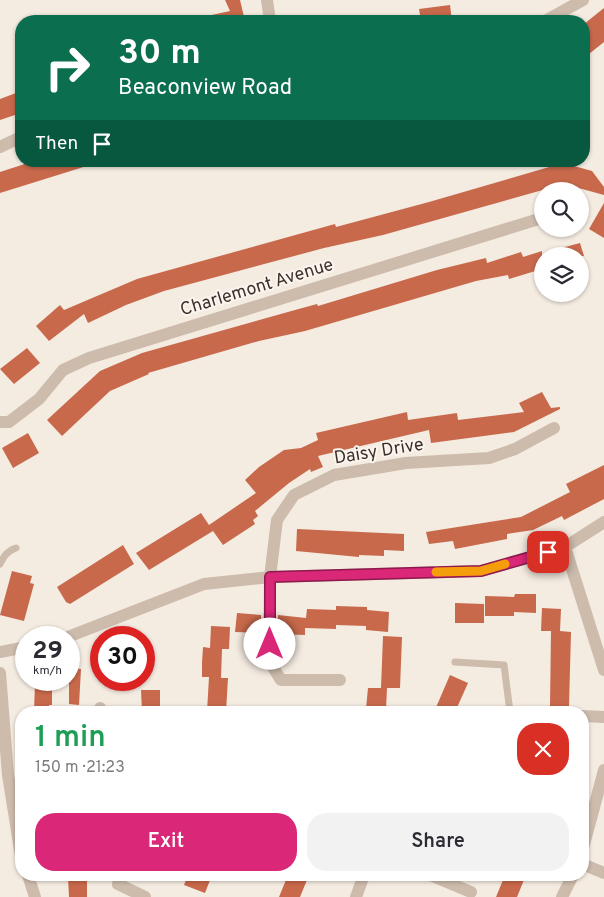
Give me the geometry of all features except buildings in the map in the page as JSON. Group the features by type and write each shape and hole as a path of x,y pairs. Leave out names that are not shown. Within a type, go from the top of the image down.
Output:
{"street":[{"path":"266,0 269,15"},
{"path":"556,15 583,0"},
{"path":"0,147 15,141"},
{"name":"Charlemont Avenue","path":"0,422 9,422 39,399 63,370 89,358 534,220"},
{"name":"Daisy Drive","path":"340,680 281,680 269,661 270,577 277,520 294,495 334,475 406,463 489,458 515,449 554,428"},
{"path":"80,632 204,584 270,577 481,571 565,547 604,522"},
{"path":"565,547 604,670"},
{"path":"0,652 15,649"},
{"path":"0,673 8,775 15,816"},
{"path":"589,716 604,717"},
{"path":"589,826 604,770"},
{"path":"589,867 604,873"},
{"path":"30,881 35,897"},
{"path":"119,881 118,884 145,897"},
{"path":"356,897 362,881"},
{"path":"444,881 471,892"},
{"path":"562,897 570,881"}],"lane":[{"path":"0,564 9,550 16,548"},
{"path":"455,662 504,665 509,706"}],"slow traffic":[{"path":"436,572 481,571 505,564"}],"route":[{"path":"270,644 270,577 481,571 548,552"}]}
